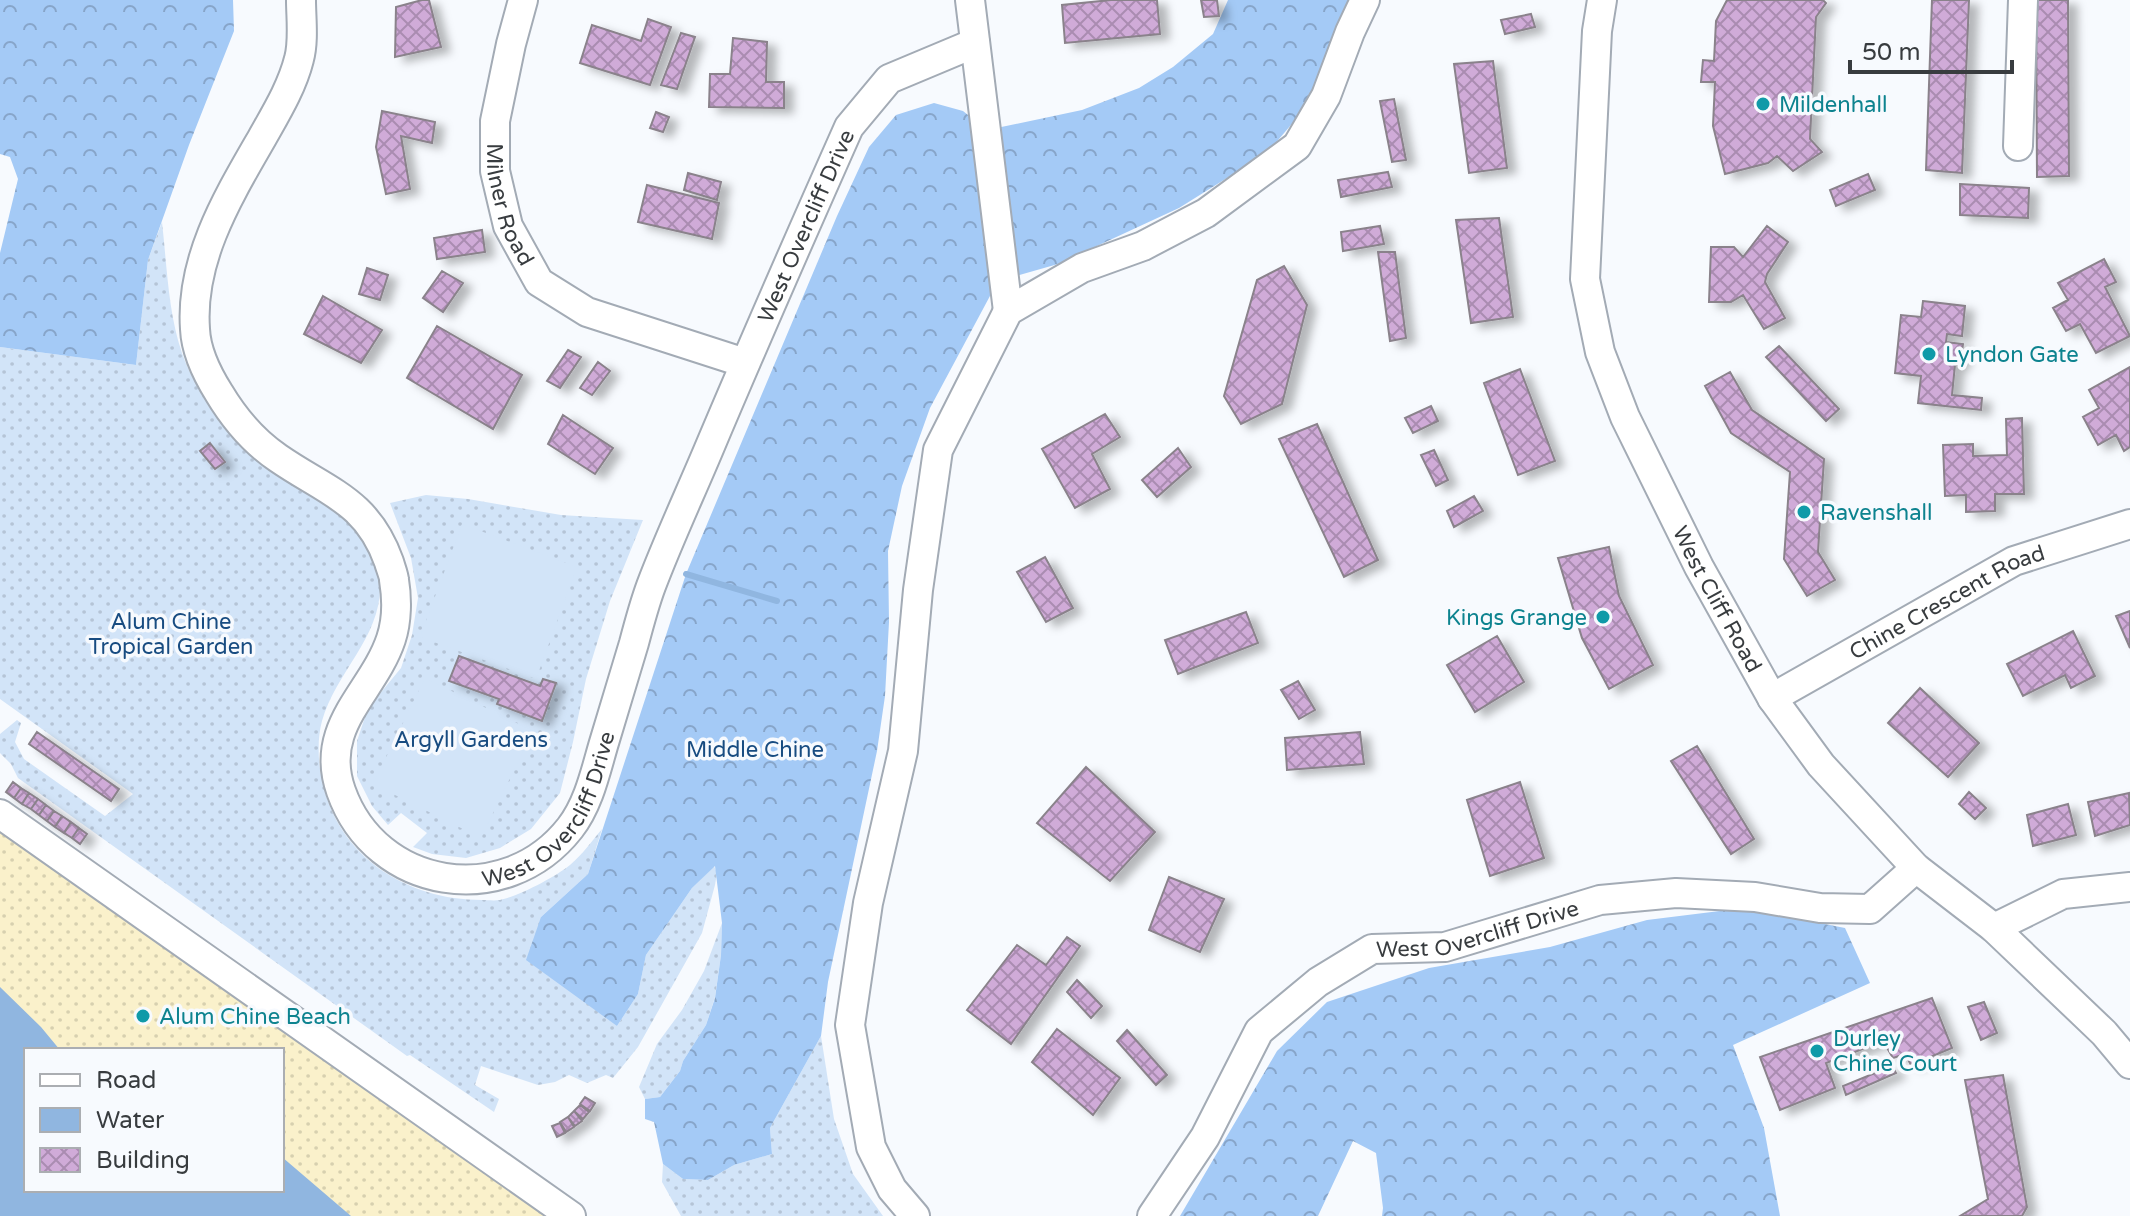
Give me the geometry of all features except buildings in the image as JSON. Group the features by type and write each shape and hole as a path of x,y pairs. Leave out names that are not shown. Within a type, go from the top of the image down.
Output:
{"street":[{"name":"West Overcliff Drive","path":"301,0 301,54 284,99 232,189 204,251 196,290 195,333 207,374 229,409 255,440 360,511 381,539 394,578 396,611 392,637 382,659 344,719 335,754 340,789 358,826 382,849 412,869 443,879 478,881 508,873 545,852 570,827 586,799 597,769 649,589 849,127 889,79 975,43"},
{"name":"Milner Road","path":"523,0 495,121 495,171 508,226 539,282 587,312 745,363"},
{"path":"970,0 1008,311"},
{"path":"915,1216 892,1189 871,1147 850,1025 868,903 903,751 918,590 938,450 1008,311 1082,268 1143,246 1206,213 1297,146 1326,96 1365,0"},
{"name":"West Cliff Road","path":"1602,0 1597,31 1585,279 1600,352 1625,417 1693,555 1772,698 1821,765 1916,868 2117,1030 2130,1064"},
{"path":"2018,146 2023,0"},
{"name":"Chine Crescent Road","path":"1772,698 2014,561 2130,524"},
{"path":"0,814 571,1216"},
{"name":"West Overcliff Drive","path":"1152,1216 1205,1137 1259,1031 1318,982 1372,949 1445,947 1600,900 1676,893 1755,897 1820,908 1870,909 1916,868"},
{"path":"1994,928 2063,894 2130,887"}],"green space":[{"path":"0,0 233,0 234,31 148,260 136,365 0,347 0,253 18,179 10,157 0,154"},
{"name":"Middle Chine","path":"1228,0 1348,0 1308,105 1267,153 1179,208 1058,264 998,281 930,408 902,486 888,551 889,622 885,696 877,751 828,982 821,1036 770,1128 772,1154 734,1165 708,1180 683,1179 663,1164 654,1122 645,1119 645,1099 660,1097 680,1071 706,1025 715,998 722,923 715,866 692,888 646,955 638,994 617,1026 526,960 541,917 588,874 686,574 837,216 869,147 896,115 934,103 963,111 987,130 1082,110 1139,88 1173,67 1213,34"},
{"name":"Alum Chine Tropical Garden","path":"162,222 177,337 192,378 206,402 231,435 257,459 353,522 367,539 376,559 380,583 372,625 330,700 322,721 319,743 322,780 330,807 343,831 360,852 380,869 428,892 454,898 498,900 527,890 563,870 579,857 602,829 588,874 541,917 617,1026 638,994 646,955 692,888 714,866 717,873 715,885 702,933 638,1047 613,1078 606,1075 587,1083 569,1075 538,1085 481,1066 475,1085 499,1099 494,1112 410,1055 407,1056 18,778 11,764 0,753 0,734 17,720 21,723 15,742 24,759 105,816 133,794 0,699 0,347 136,365 148,260"},
{"name":"Argyll Gardens","path":"426,495 561,515 643,520 610,601 586,679 560,793 531,829 500,848 466,858 432,854 413,847 427,833 401,813 388,825 372,806 357,776 357,741 368,708 401,668 412,635 418,598 411,558 390,503"},
{"path":"462,524 577,567 536,679 420,637"},
{"path":"425,678 533,731 481,838 373,784"},
{"path":"1744,908 1845,928 1870,983 1733,1045 1764,1128 1780,1216 1382,1216 1376,1153 1353,1141 1318,1216 1180,1216 1277,1051 1327,1002 1429,968 1550,947 1647,920"},
{"path":"722,923 715,997 706,1025 680,1071 660,1097 645,1099 639,1087 657,1044 682,1010 704,971"},
{"path":"821,1036 834,1119 853,1174 883,1216 681,1216 662,1182 663,1164 683,1179 708,1180 734,1165 772,1154 770,1128"}],"sand":[{"name":"Alum Chine Beach","path":"0,823 563,1216 338,1216 284,1186 284,1048 51,1048 0,1007"}],"water":[{"path":"0,987 58,1048 24,1048 24,1192 284,1192 284,1159 351,1216 0,1216"}],"waterway":[{"path":"686,574 777,601"}],"place":[{"name":"Mildenhall","path":"1763,104"},
{"name":"Lyndon Gate","path":"1929,354"},
{"name":"Ravenshall","path":"1804,512"},
{"name":"Kings Grange","path":"1603,617"},
{"name":"Alum Chine Beach","path":"143,1016"},
{"name":"Durley Chine Court","path":"1817,1051"}]}
